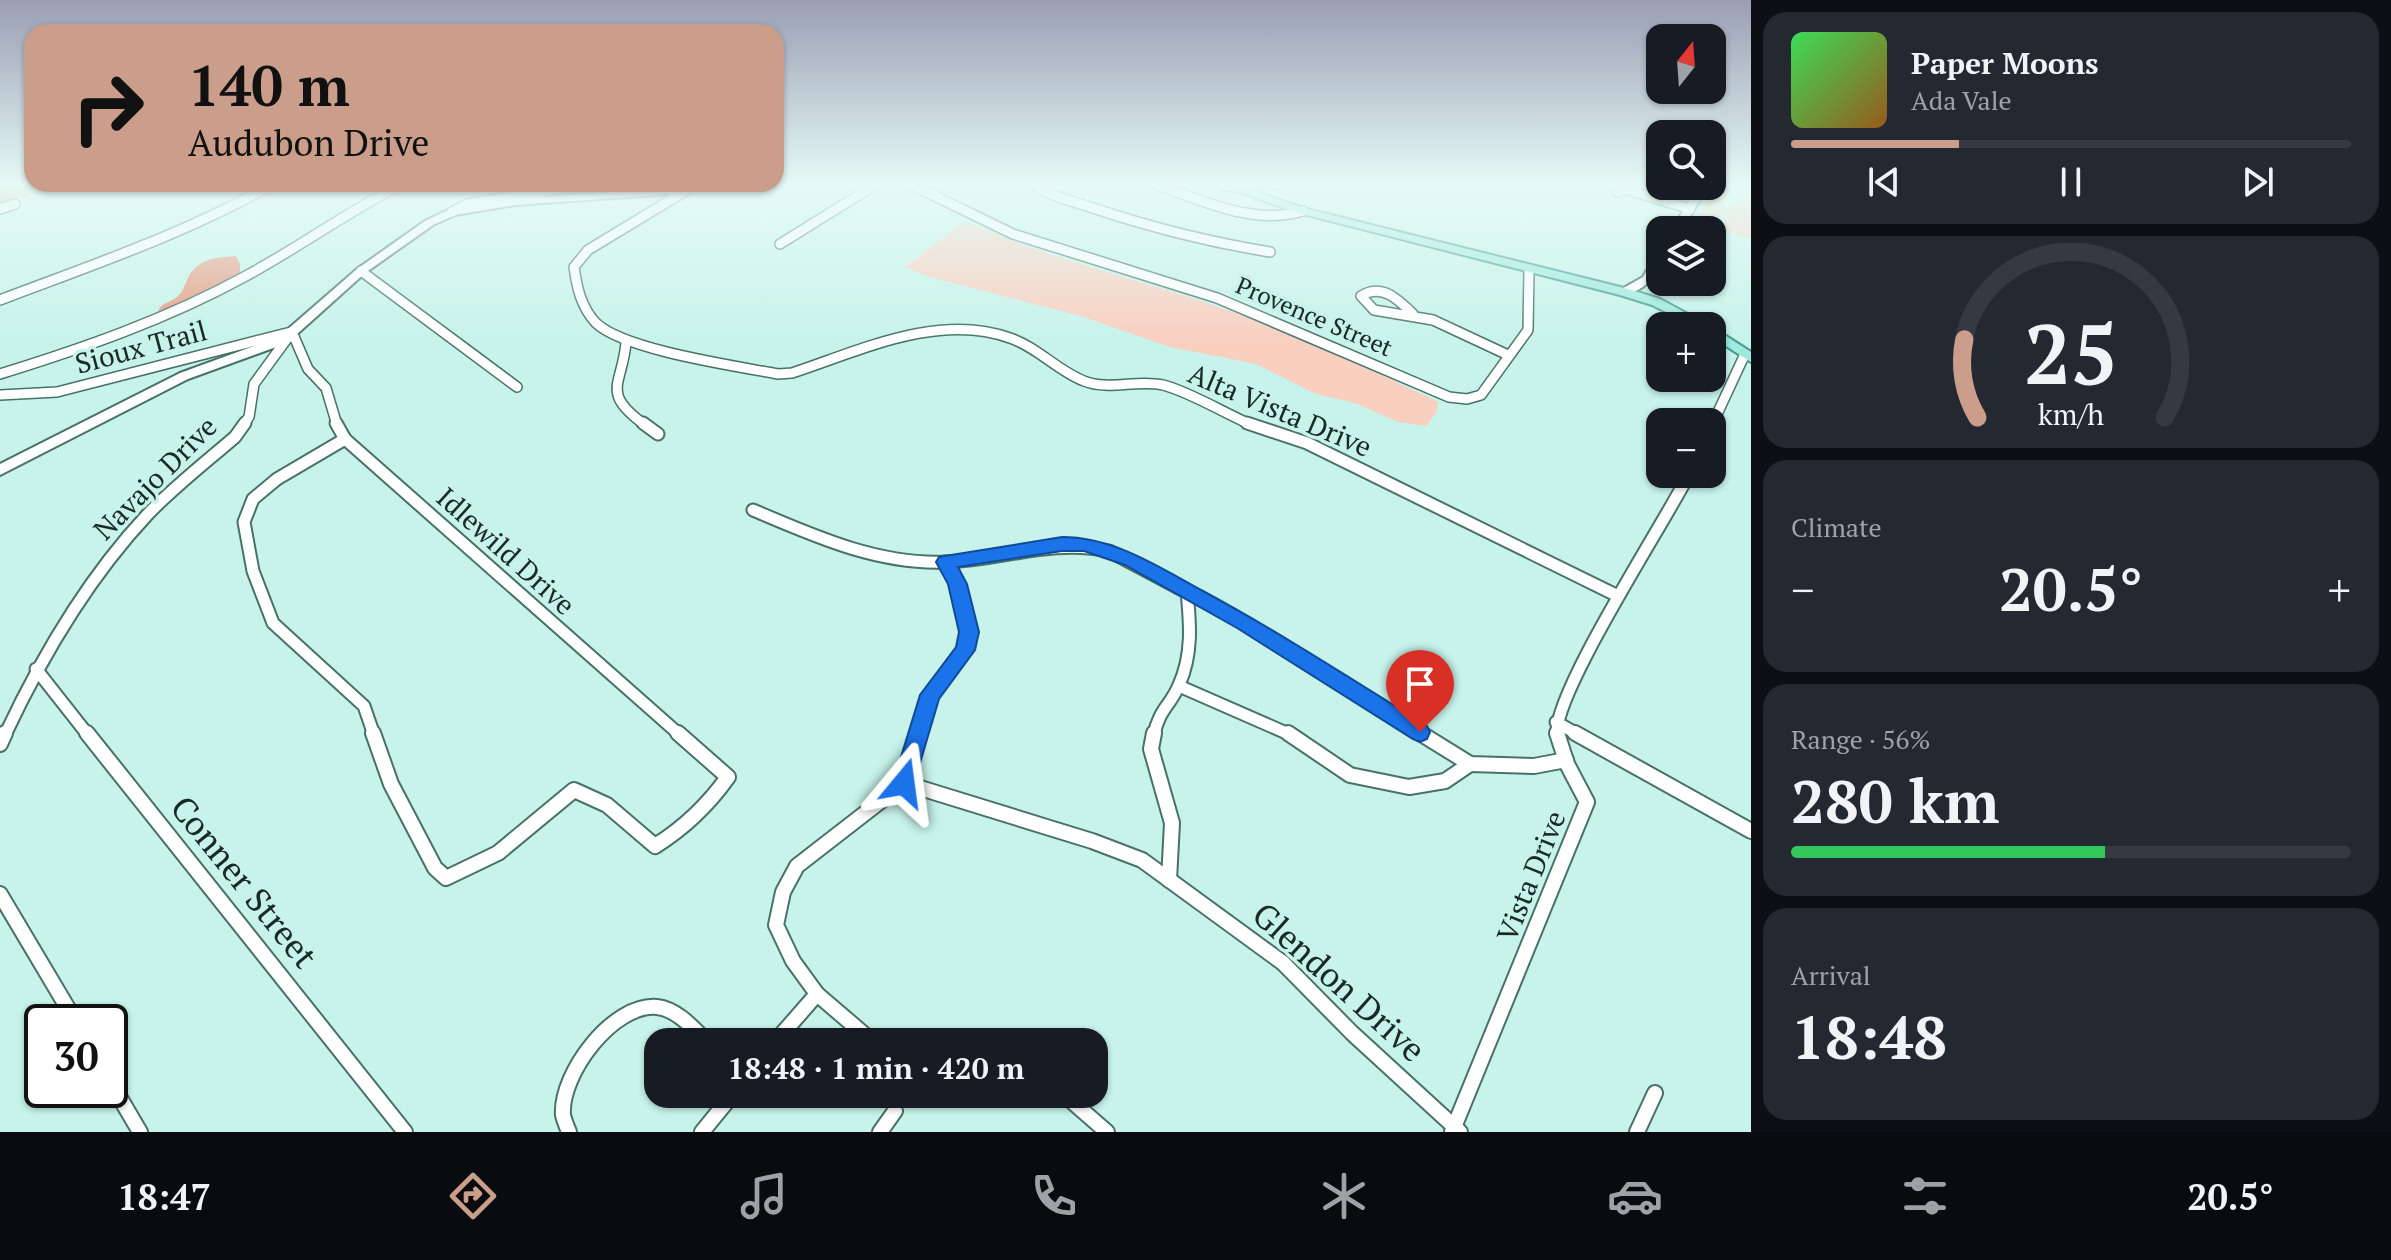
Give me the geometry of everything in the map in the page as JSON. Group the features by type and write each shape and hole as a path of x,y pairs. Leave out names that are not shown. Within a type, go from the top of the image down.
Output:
{"main road":[{"path":"1398,236 1624,292 1676,312"},
{"path":"1726,341 1748,356"}],"street":[{"path":"0,300 166,236"},
{"path":"0,374 68,353 182,310 247,276 313,236"},
{"path":"0,470 184,376 272,344 292,332 361,271 411,236"},
{"name":"Alta Vista Drive","path":"612,236 588,250 574,267 575,280 597,324 626,343 778,374 792,373 892,340 935,331 962,329 1003,336 1027,345 1083,381 1097,385 1162,385 1254,426 1307,443 1618,596"},
{"path":"780,244 793,236"},
{"name":"Provence Street","path":"1019,236 1260,314 1449,397 1467,399 1481,395 1508,355"},
{"path":"1186,236 1270,252"},
{"path":"1413,314 1371,309 1364,304 1361,296 1368,290 1385,291 1413,314 1508,355 1528,330 1529,270"},
{"path":"361,271 517,387"},
{"path":"1624,292 1646,280"},
{"name":"Sioux Trail","path":"0,395 57,392 292,332"},
{"name":"Idlewild Drive","path":"292,332 308,369 326,388 333,418 345,439 728,777 715,798 673,835 655,846 605,804 588,793 574,790 468,873 446,878 435,868 391,784 364,706 273,623 253,571 244,522 253,499 277,479 345,439"},
{"name":"Navajo Drive","path":"0,744 36,669 101,569 149,513 235,437 249,417 254,384 292,332"},
{"path":"626,343 615,384 617,397 624,408 658,434"},
{"path":"1721,408 1748,356"},
{"path":"1682,488 1667,521 1618,596 1585,657 1556,722 1751,831"},
{"path":"753,510 846,546 914,560 945,562 1062,544 1085,544 1131,560 1243,622 1470,764 1534,766 1566,760"},
{"path":"857,1028 817,994 793,961 776,925 783,892 797,866 904,783 930,695 965,650 969,632 958,584 945,562"},
{"path":"1169,880 1172,823 1159,786 1151,749 1158,715 1179,686 1191,641 1187,591"},
{"name":"Conner Street","path":"36,669 405,1132"},
{"path":"1179,686 1281,728 1350,775 1409,787 1445,781 1470,764"},
{"name":"Vista Drive","path":"1455,1130 1587,802 1566,760 1556,722"},
{"name":"Glendon Drive","path":"904,783 1092,841 1142,860 1283,963 1455,1130"},
{"path":"0,894 65,1004"},
{"path":"787,1028 817,994"},
{"path":"569,1132 565,1127 565,1094 580,1062 603,1029 628,1011 656,1007 683,1019 692,1028"},
{"path":"1637,1132 1655,1093"},
{"path":"126,1108 140,1132"},
{"path":"702,1132 722,1108"},
{"path":"1079,1108 1107,1132"},
{"path":"880,1132 895,1111"}],"shaded area":[{"path":"946,236 1000,236 1270,326 1438,402 1436,413 1426,426 1398,422 1355,403 1316,394 1256,364 1170,347 1081,316 929,277 905,267"},
{"path":"236,256 240,272 229,281 179,305 158,311 180,294 190,274 199,265 216,258"}],"route":[{"path":"904,783 930,695 965,650 969,632 958,584 945,562 1062,544 1085,544 1131,560 1243,622 1420,732"}]}
